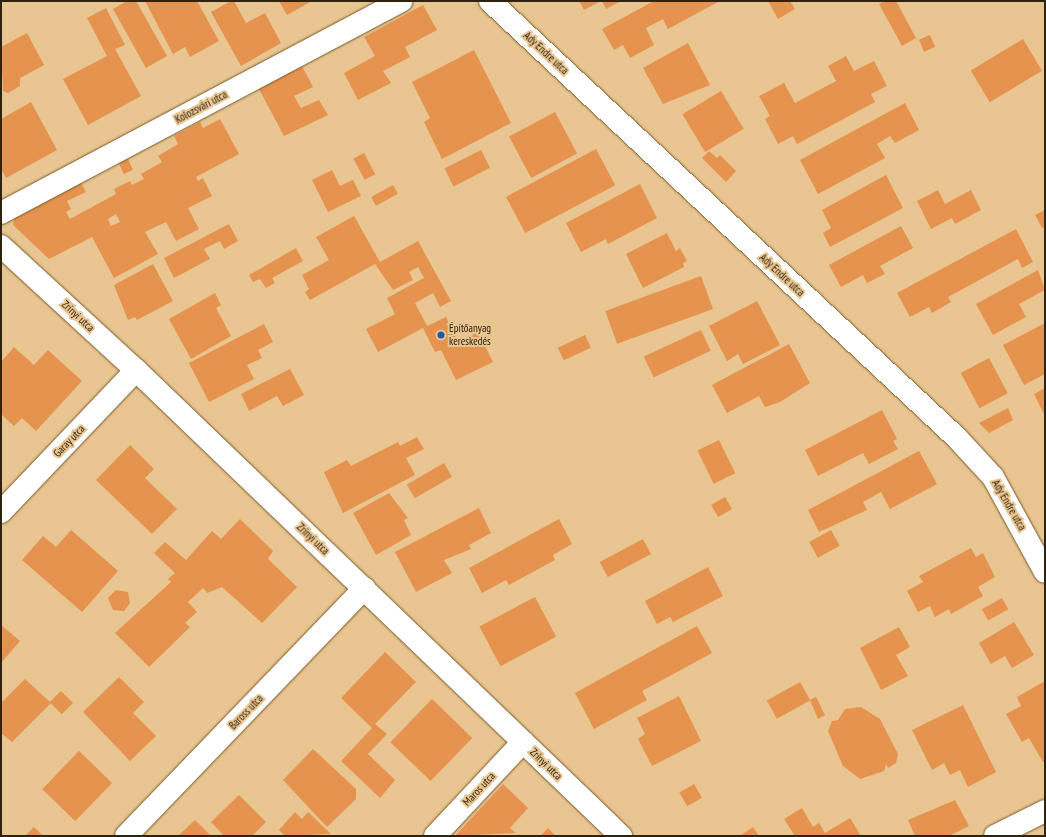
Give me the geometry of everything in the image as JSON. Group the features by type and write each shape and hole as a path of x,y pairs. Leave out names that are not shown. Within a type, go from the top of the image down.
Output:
{"street":[{"name":"Kolozsvári utca","path":"1,213 401,1"},
{"name":"Ady Endre utca","path":"490,1 957,438 993,477 1045,572"},
{"name":"Zrínyi utca","path":"1,246 136,370 365,588 621,836"},
{"name":"Garay utca","path":"1,512 136,370"},
{"name":"Baross utca","path":"126,836 365,588"},
{"name":"Maros utca","path":"435,836 523,742"},
{"path":"995,836 1045,811"}],"building":[{"path":"127,1 136,1 167,56 146,68 113,9"},
{"path":"145,1 197,1 219,41 190,57 185,47 173,54"},
{"path":"231,1 234,1 246,23 265,13 281,43 241,66 211,12"},
{"path":"279,1 312,1 287,15"},
{"path":"579,1 601,1 584,10"},
{"path":"602,1 621,1 606,9"},
{"path":"654,1 720,1 668,29 663,19 646,28 654,45 630,58 623,45 614,50 602,29"},
{"path":"768,1 790,1 795,9 778,19"},
{"path":"885,1 896,1 916,38 902,46 879,4"},
{"path":"423,5 437,30 405,47 410,57 383,71 391,83 358,100 344,73 375,56 364,37"},
{"path":"106,8 125,45 115,49 141,96 88,125 63,79 107,56 87,18"},
{"path":"27,33 44,65 20,78 20,86 8,93 3,91 1,47"},
{"path":"930,35 935,47 924,52 919,40"},
{"path":"1023,39 1042,71 990,102 971,70"},
{"path":"688,43 710,85 663,104 643,68"},
{"path":"474,50 511,123 442,159 424,122 430,118 412,82"},
{"path":"846,56 854,71 874,61 887,86 871,94 875,102 797,144 793,136 778,144 765,119 770,116 759,96 784,83 795,103 836,81 828,66"},
{"path":"302,66 313,87 294,96 301,108 319,100 328,115 284,136 259,89"},
{"path":"721,91 744,129 705,152 682,114"},
{"path":"31,102 57,150 6,178 1,169 1,119"},
{"path":"905,103 919,130 895,143 890,136 877,144 885,158 818,194 800,160"},
{"path":"555,112 577,153 531,178 509,136"},
{"path":"220,119 239,154 196,177 198,181 203,178 212,196 188,208 199,229 176,241 166,222 145,232 158,254 114,278 92,237 49,259 13,225 15,214 81,183 86,192 67,201 71,209 66,212 70,219 116,194 114,189 130,181 132,185 144,179 141,174 162,162 158,156 178,144 174,136 200,122 203,128","holes":["116,214 120,222 111,226 108,219"]},
{"path":"596,149 615,185 525,233 506,197"},
{"path":"481,150 490,168 454,186 444,169"},
{"path":"709,151 717,158 720,155 736,171 726,182 702,158"},
{"path":"364,153 375,174 365,180 353,159"},
{"path":"128,159 133,170 124,174 119,163"},
{"path":"332,170 340,186 353,180 361,196 328,212 312,180"},
{"path":"886,175 903,208 830,247 823,233 831,228 822,210"},
{"path":"640,184 657,218 608,244 606,239 581,252 566,223"},
{"path":"393,185 398,194 376,206 371,197"},
{"path":"938,190 945,204 971,190 981,210 955,224 952,218 931,229 917,201"},
{"path":"1045,210 1045,227 1042,228 1035,215"},
{"path":"354,216 380,262 418,241 451,301 440,307 433,293 415,303 427,326 446,317 458,342 478,332 493,362 456,380 441,350 435,352 423,328 378,352 366,329 395,314 387,298 424,278 418,267 409,272 413,280 393,290 375,264 310,300 305,292 309,289 302,275 329,260 316,237"},
{"path":"229,224 238,241 224,249 220,241 204,249 210,259 174,278 164,258"},
{"path":"901,226 913,248 880,266 885,274 867,283 863,275 841,287 829,265"},
{"path":"1016,229 1033,262 1022,268 1018,259 948,297 951,302 932,313 929,307 910,317 897,293"},
{"path":"667,233 676,251 680,248 687,261 683,263 684,267 643,288 626,254"},
{"path":"296,248 303,261 272,278 275,283 266,288 260,279 253,282 249,275"},
{"path":"153,264 173,301 137,320 135,317 128,320 114,285"},
{"path":"1038,270 1045,290 1019,304 1026,317 993,335 976,304"},
{"path":"701,276 713,309 617,344 605,311"},
{"path":"215,293 221,305 216,308 231,336 191,359 169,319"},
{"path":"757,301 780,345 743,364 738,354 727,361 709,326"},
{"path":"1045,323 1045,374 1024,385 1003,345"},
{"path":"264,324 273,342 258,350 262,358 247,365 254,379 209,402 189,363"},
{"path":"701,330 711,351 654,377 644,357"},
{"path":"585,335 591,348 564,360 558,348"},
{"path":"789,344 810,383 780,402 765,407 759,396 727,413 712,385"},
{"path":"14,347 34,365 48,350 82,381 36,431 22,418 14,426 1,414 1,362"},
{"path":"989,358 1008,393 980,408 961,373"},
{"path":"290,369 304,395 283,406 277,396 249,411 241,394"},
{"path":"1045,388 1045,416 1034,394"},
{"path":"1008,408 1013,420 989,433 979,423"},
{"path":"882,410 897,439 893,441 898,449 869,464 863,453 818,476 805,450"},
{"path":"417,437 424,449 406,458 415,475 343,513 324,472 347,460 351,466 398,442 400,446"},
{"path":"719,440 735,473 714,484 697,451"},
{"path":"130,445 154,469 145,478 177,509 152,534 96,480"},
{"path":"919,451 937,484 890,509 881,492 863,502 867,510 819,532 808,510"},
{"path":"444,463 452,477 415,498 407,484"},
{"path":"389,493 408,518 404,520 411,535 376,555 353,513"},
{"path":"725,497 732,509 718,517 711,505"},
{"path":"479,508 491,533 469,545 471,549 444,560 452,573 416,592 395,552"},
{"path":"240,519 273,551 268,559 297,587 262,623 222,587 207,593 203,588 188,602 197,612 185,623 190,627 149,667 115,633 171,582 168,579 175,573 154,553 165,542 186,560 212,531 221,539"},
{"path":"559,519 572,544 553,555 555,560 509,585 506,580 482,593 469,568"},
{"path":"71,530 118,571 82,612 22,560 43,536 56,547"},
{"path":"831,530 840,546 818,558 809,542"},
{"path":"643,539 651,554 608,577 600,562"},
{"path":"971,548 976,557 983,553 995,577 978,587 983,596 951,614 949,609 935,617 930,606 918,612 907,591 923,582 919,576"},
{"path":"708,567 723,596 673,622 670,617 657,624 645,601"},
{"path":"116,590 128,592 130,603 124,611 113,610 108,598"},
{"path":"535,597 556,637 501,666 479,627"},
{"path":"1002,598 1008,609 988,621 982,609"},
{"path":"1014,622 1034,655 1012,668 1005,656 991,664 979,643"},
{"path":"1,625 20,641 1,663"},
{"path":"697,626 712,653 642,691 647,700 594,729 575,693"},
{"path":"899,627 910,647 896,655 908,676 881,690 860,648"},
{"path":"385,652 416,682 375,724 387,734 368,754 395,780 380,798 341,761 372,728 341,698"},
{"path":"119,677 144,702 133,713 156,736 130,761 83,712"},
{"path":"25,679 51,703 12,742 1,733 1,703"},
{"path":"1045,681 1045,761 1043,762 1029,738 1022,742 1006,714 1021,706 1017,697"},
{"path":"800,682 810,700 777,719 767,700"},
{"path":"61,691 73,703 62,714 50,702"},
{"path":"679,696 701,741 652,766 638,739 645,734 637,718"},
{"path":"816,697 825,715 818,719 810,700"},
{"path":"432,699 472,738 431,781 390,742"},
{"path":"963,705 996,772 968,787 960,770 950,775 944,763 932,770 912,730"},
{"path":"861,707 880,719 898,754 896,763 888,768 886,764 884,771 860,779 843,766 828,731 832,721 838,720 845,709"},
{"path":"313,749 356,789 356,799 327,827 283,780"},
{"path":"79,751 112,783 75,821 42,789"},
{"path":"503,784 528,808 510,828 516,833 455,836"},
{"path":"694,784 702,798 687,806 679,792"},
{"path":"239,795 266,822 252,836 224,836 211,822"},
{"path":"955,800 969,826 949,836 915,836 908,820"},
{"path":"802,808 813,827 819,823 825,833 850,818 861,836 795,836 784,819"},
{"path":"295,812 302,819 308,812 331,834 285,836 279,830"},
{"path":"195,820 211,836 178,836"},
{"path":"34,827 43,836 25,836"},
{"path":"753,827 759,836 740,836"},
{"path":"548,828 556,836 540,836"}],"place":[{"name":"Építőanyag kereskedés","path":"441,335"}]}
